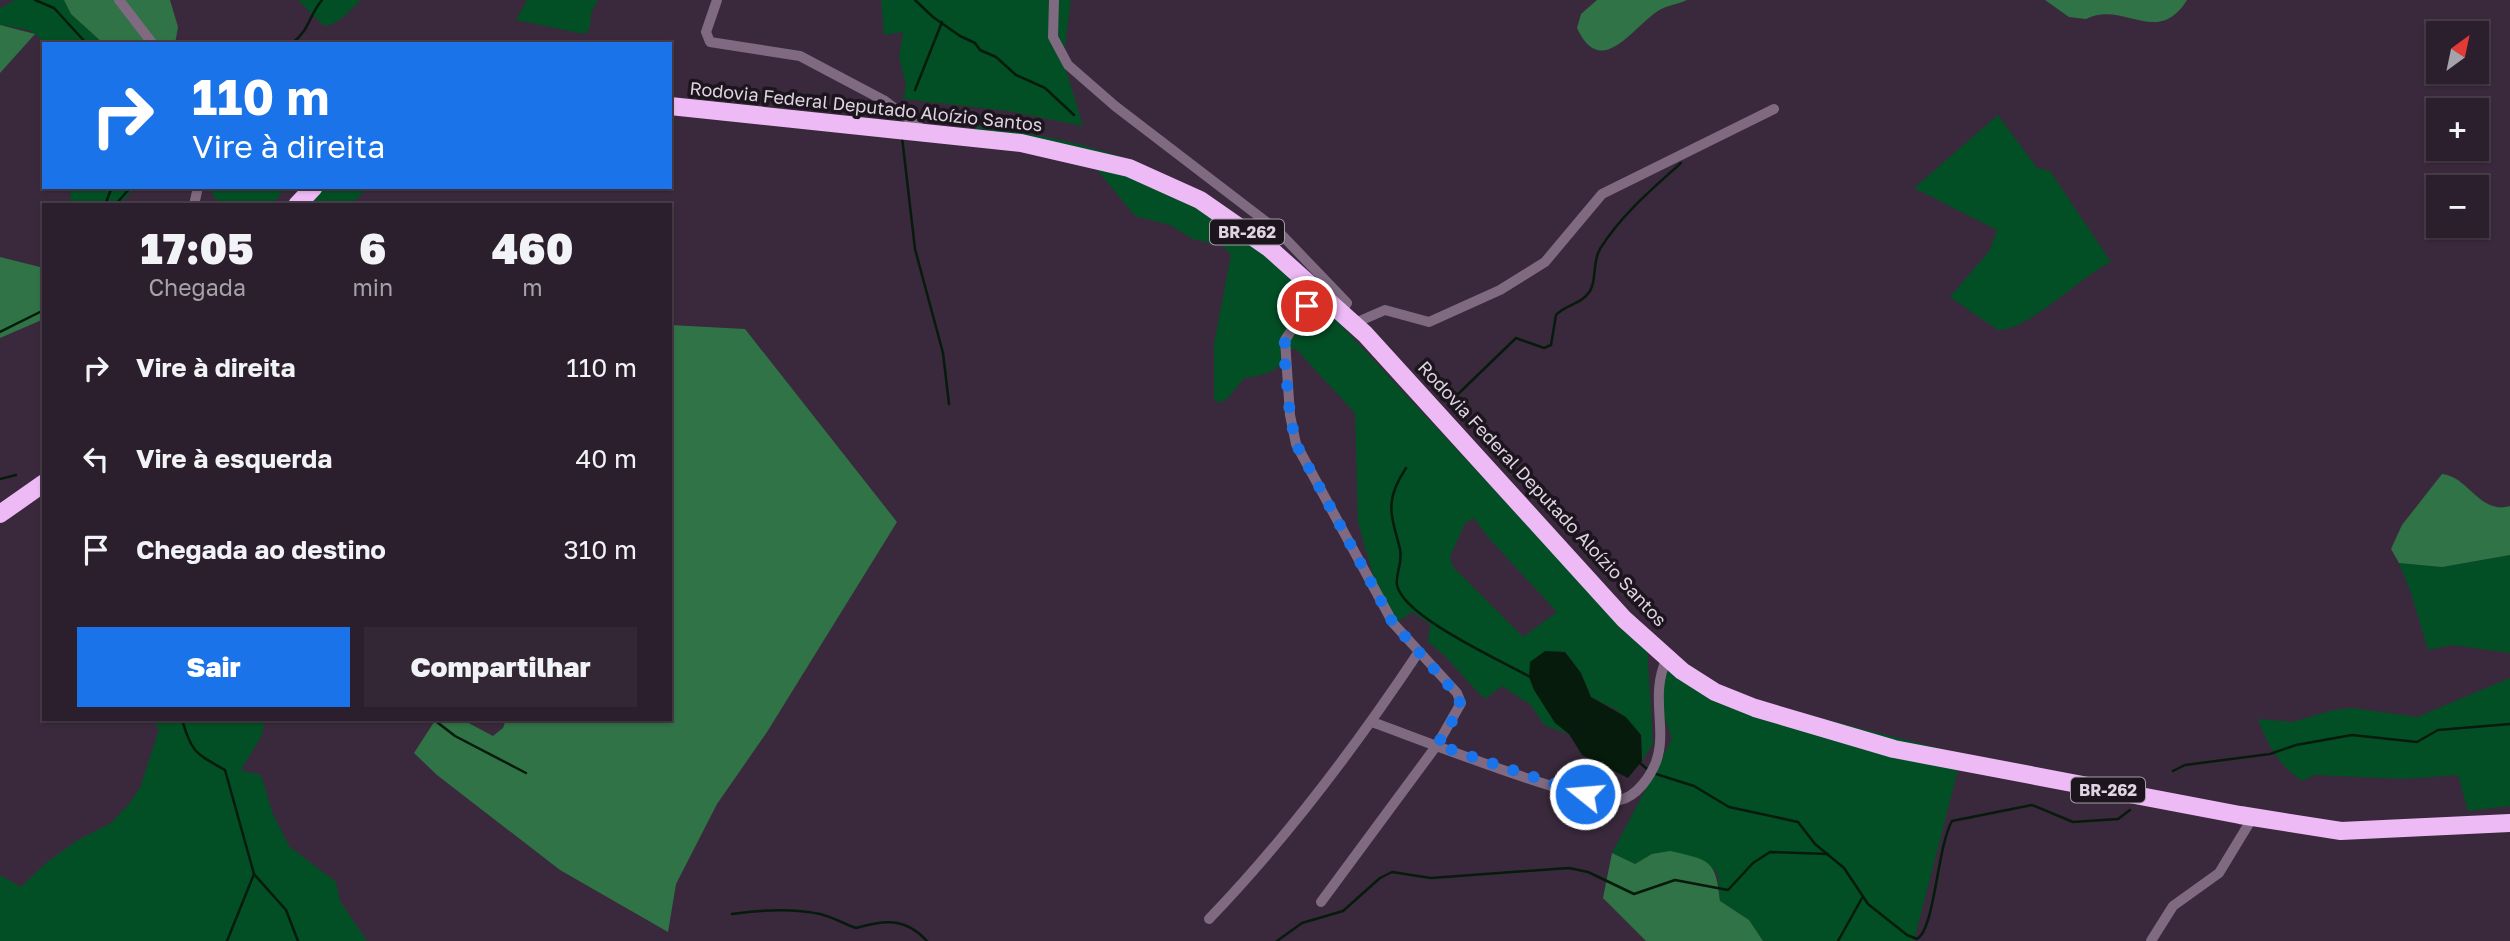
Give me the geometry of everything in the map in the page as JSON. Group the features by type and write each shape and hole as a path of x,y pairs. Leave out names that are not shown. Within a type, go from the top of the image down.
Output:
{"highway":[{"name":"Rodovia Federal Deputado Aloízio Santos","path":"672,106 1021,143 1129,168 1200,200 1235,222 1335,303 1624,619 1682,671 1725,696 1894,749 2253,817 2341,831 2510,823"},
{"path":"299,203 312,189"},
{"path":"0,514 42,485"}],"street":[{"path":"119,0 151,42"},
{"path":"717,0 706,32 710,42 800,56 876,96 925,132"},
{"path":"1054,0 1053,37 1068,65 1115,106 1277,230 1335,303 1385,310 1429,322 1476,302 1545,262 1602,194 1774,109"},
{"path":"1321,902 1437,745 1461,703 1457,693 1393,623 1358,554 1319,488 1292,430 1285,340 1335,303"},
{"path":"1209,919 1245,882 1372,722 1418,653"},
{"path":"1372,722 1608,801 1631,796 1655,764 1658,754 1657,685 1667,658"},
{"path":"2151,941 2173,906 2219,873 2253,817"}],"green space":[{"path":"15,0 64,0 71,14 102,42 44,42 29,30 0,25 0,8"},
{"path":"64,0 170,0 178,27 175,42 102,42 71,14"},
{"path":"298,0 361,0 340,20 324,26"},
{"path":"527,0 598,0 591,13 590,28 584,34 516,20"},
{"path":"881,0 1071,0 1063,60 1083,126 1009,111 903,99 906,85 899,57 903,32 884,35"},
{"path":"1597,0 1687,0 1661,9 1618,44 1607,50 1597,50 1587,43 1577,28 1581,14"},
{"path":"2045,0 2187,0 2176,14 2164,21 2152,22 2114,15 2086,19 2069,17"},
{"path":"0,25 35,34 0,73"},
{"path":"1998,115 2037,168 2050,171 2111,262 2040,312 2011,327 1998,330 1950,297 1990,250 1997,230 1914,188"},
{"path":"967,125 1067,141 1130,160 1190,188 1227,211 1276,255 1594,597 1647,646 1653,744 1642,761 1641,735 1617,710 1591,697 1581,673 1565,652 1545,651 1543,687 1551,715 1569,734 1544,725 1531,705 1502,686 1485,699 1444,655 1428,642 1430,624 1412,612 1392,626 1376,586 1358,522 1355,413 1295,348 1275,369 1262,375 1244,378 1229,397 1220,403 1214,400 1214,344 1231,255 1223,246 1193,239 1170,225 1135,216 1099,172 1085,163 989,135","holes":["1474,518 1487,536 1557,612 1523,637 1453,567 1450,557 1465,523"]},
{"path":"72,189 134,189 121,203 69,203"},
{"path":"209,189 284,189 274,203 219,203"},
{"path":"309,189 366,189 353,203 298,203"},
{"path":"0,257 42,268 42,320 0,338"},
{"path":"672,325 745,329 897,522 767,732 717,804 676,884 668,932 560,870 437,775 414,753 435,721 465,721 493,736 503,728 505,721 672,721"},
{"path":"2442,474 2460,482 2482,501 2500,507 2510,506 2510,555 2442,567 2399,563 2391,549 2402,525"},
{"path":"2510,555 2510,653 2452,645 2428,650 2399,563 2442,567"},
{"path":"1681,668 1732,696 1962,754 1914,941 1763,941 1749,920 1720,901 1718,874 1701,861 1666,854 1635,864 1612,853 1672,739 1663,713 1659,672"},
{"path":"2510,678 2510,806 2468,811 2458,775 2405,779 2314,775 2303,781 2275,754 2258,719 2293,722 2333,710 2353,708 2417,717"},
{"path":"153,721 265,721 262,735 241,770 261,775 273,814 289,846 336,882 340,901 367,941 0,941 0,875 21,887 47,862 78,840 111,823 140,788 159,729"},
{"path":"1670,851 1708,864 1716,877 1720,901 1749,920 1763,941 1646,941 1603,898 1612,853 1635,864 1652,854"}],"shaded area":[{"path":"1545,651 1565,652 1581,673 1591,697 1626,717 1641,735 1642,761 1628,778 1582,755 1569,734 1555,723 1529,677 1530,662"}],"waterway":[{"path":"35,0 54,8 85,42"},
{"path":"293,42 302,34 322,0"},
{"path":"915,0 933,17 975,43 980,50 996,57 1016,75 1045,88 1074,115"},
{"path":"915,90 942,22"},
{"path":"902,137 915,249 943,353 949,404"},
{"path":"1455,397 1516,338 1544,348 1551,345 1556,315 1590,291 1598,254 1608,237 1637,203 1681,163"},
{"path":"106,203 111,189"},
{"path":"117,203 129,189"},
{"path":"0,332 42,311"},
{"path":"1406,468 1395,490 1391,508 1401,554 1397,585 1403,598 1456,638 1532,678"},
{"path":"0,479 16,475"},
{"path":"183,721 196,751 225,770 254,874 286,910 298,941"},
{"path":"436,721 455,736 526,773"},
{"path":"2173,771 2185,765 2270,754 2296,745 2352,735 2417,742 2438,730 2510,724"},
{"path":"1639,762 1647,769"},
{"path":"1656,774 1694,786 1729,807 1798,822 1815,844 1844,868 1868,904 1907,935 1917,939 1928,920 1943,849 1952,821 2032,805 2073,822 2118,819 2130,810"},
{"path":"1277,941 1302,923 1343,911 1380,878 1392,872 1431,878 1569,868 1588,872 1634,894 1675,880 1728,890 1753,863 1770,852 1828,854"},
{"path":"227,941 254,874"},
{"path":"1838,941 1862,898"},
{"path":"732,914 776,910 809,912 825,915 856,928 894,922 911,928 927,941"}],"route":[{"path":"1307,306 1289,331 1284,352 1292,430 1296,444 1358,554 1393,623 1460,698 1459,710 1437,745 1585,794"}]}
